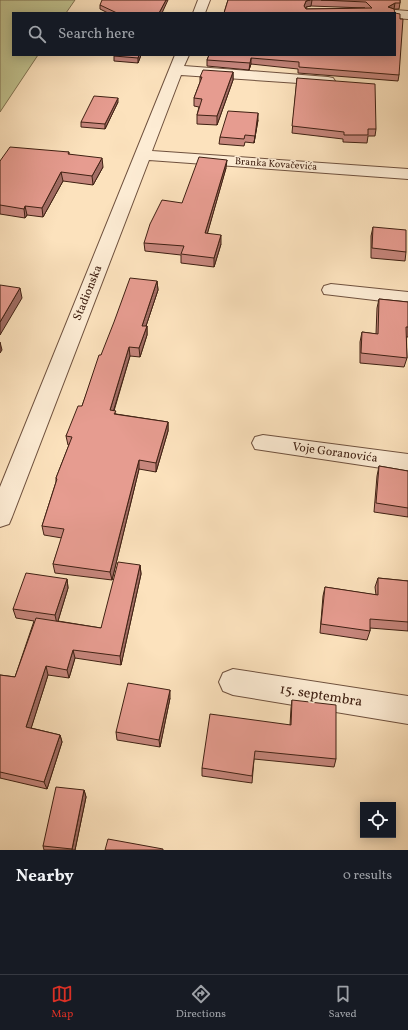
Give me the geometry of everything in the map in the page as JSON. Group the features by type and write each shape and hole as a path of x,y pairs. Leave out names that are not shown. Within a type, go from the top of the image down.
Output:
{"street":[{"path":"199,12 204,0"},
{"path":"396,14 408,15"},
{"name":"Stadionska","path":"0,517 179,63 343,82"},
{"name":"Branka Kovačevića","path":"144,155 408,174"},
{"path":"331,290 408,298"},
{"name":"Voje Goranovića","path":"263,443 408,463"},
{"name":"15. septembra","path":"233,682 408,710"}],"green space":[{"path":"0,0 75,0 67,12 12,12 12,56 37,56 0,112"}],"building":[{"path":"102,0 166,0 160,12 115,12 100,5"},
{"path":"228,0 310,0 306,1 304,6 306,9 372,8 366,2 321,0 400,0 400,3 395,3 388,7 394,9 395,12 224,12"},
{"path":"396,13 400,14 400,19 403,19 399,75 299,67 299,62 251,58 250,63 207,60 209,56 396,56"},
{"path":"114,56 139,56 138,58"},
{"path":"203,70 233,72 217,116 197,115 202,99 194,98"},
{"path":"297,78 375,84 376,129 368,129 368,135 344,135 344,132 292,126"},
{"path":"94,96 118,98 105,124 81,122"},
{"path":"228,111 258,113 255,136 245,135 244,139 220,137"},
{"path":"10,147 69,152 68,154 102,158 92,176 61,172 42,208 25,206 24,209 0,205 0,161"},
{"path":"199,157 227,160 205,233 221,235 214,258 181,254 184,246 144,243 150,224 162,200 182,203"},
{"path":"373,227 406,230 406,252 372,248"},
{"path":"130,278 157,281 142,326 147,326 139,348 129,347 110,410 116,411 114,414 168,422 156,463 139,460 110,572 53,564 64,529 42,526 57,479 56,478 72,437 66,436 78,406 82,406 99,355 101,355"},
{"path":"0,285 20,288 0,322"},
{"path":"379,299 408,302 408,327 406,327 407,358 361,353 362,332 378,334"},
{"path":"379,466 408,471 408,508 376,503"},
{"path":"118,562 140,565 120,656 73,650 67,670 46,666 26,727 60,735 44,782 0,772 0,675 15,677 36,618 101,628"},
{"path":"26,573 67,579 55,615 13,609"},
{"path":"378,578 408,581 408,622 370,619 370,631 321,624 325,587 378,595"},
{"path":"128,683 170,690 159,740 116,732"},
{"path":"292,700 336,705 336,759 255,751 252,776 202,768 210,714 291,725"},
{"path":"56,787 84,790 72,849 43,846"},
{"path":"108,839 163,849 163,850 105,850"}]}
